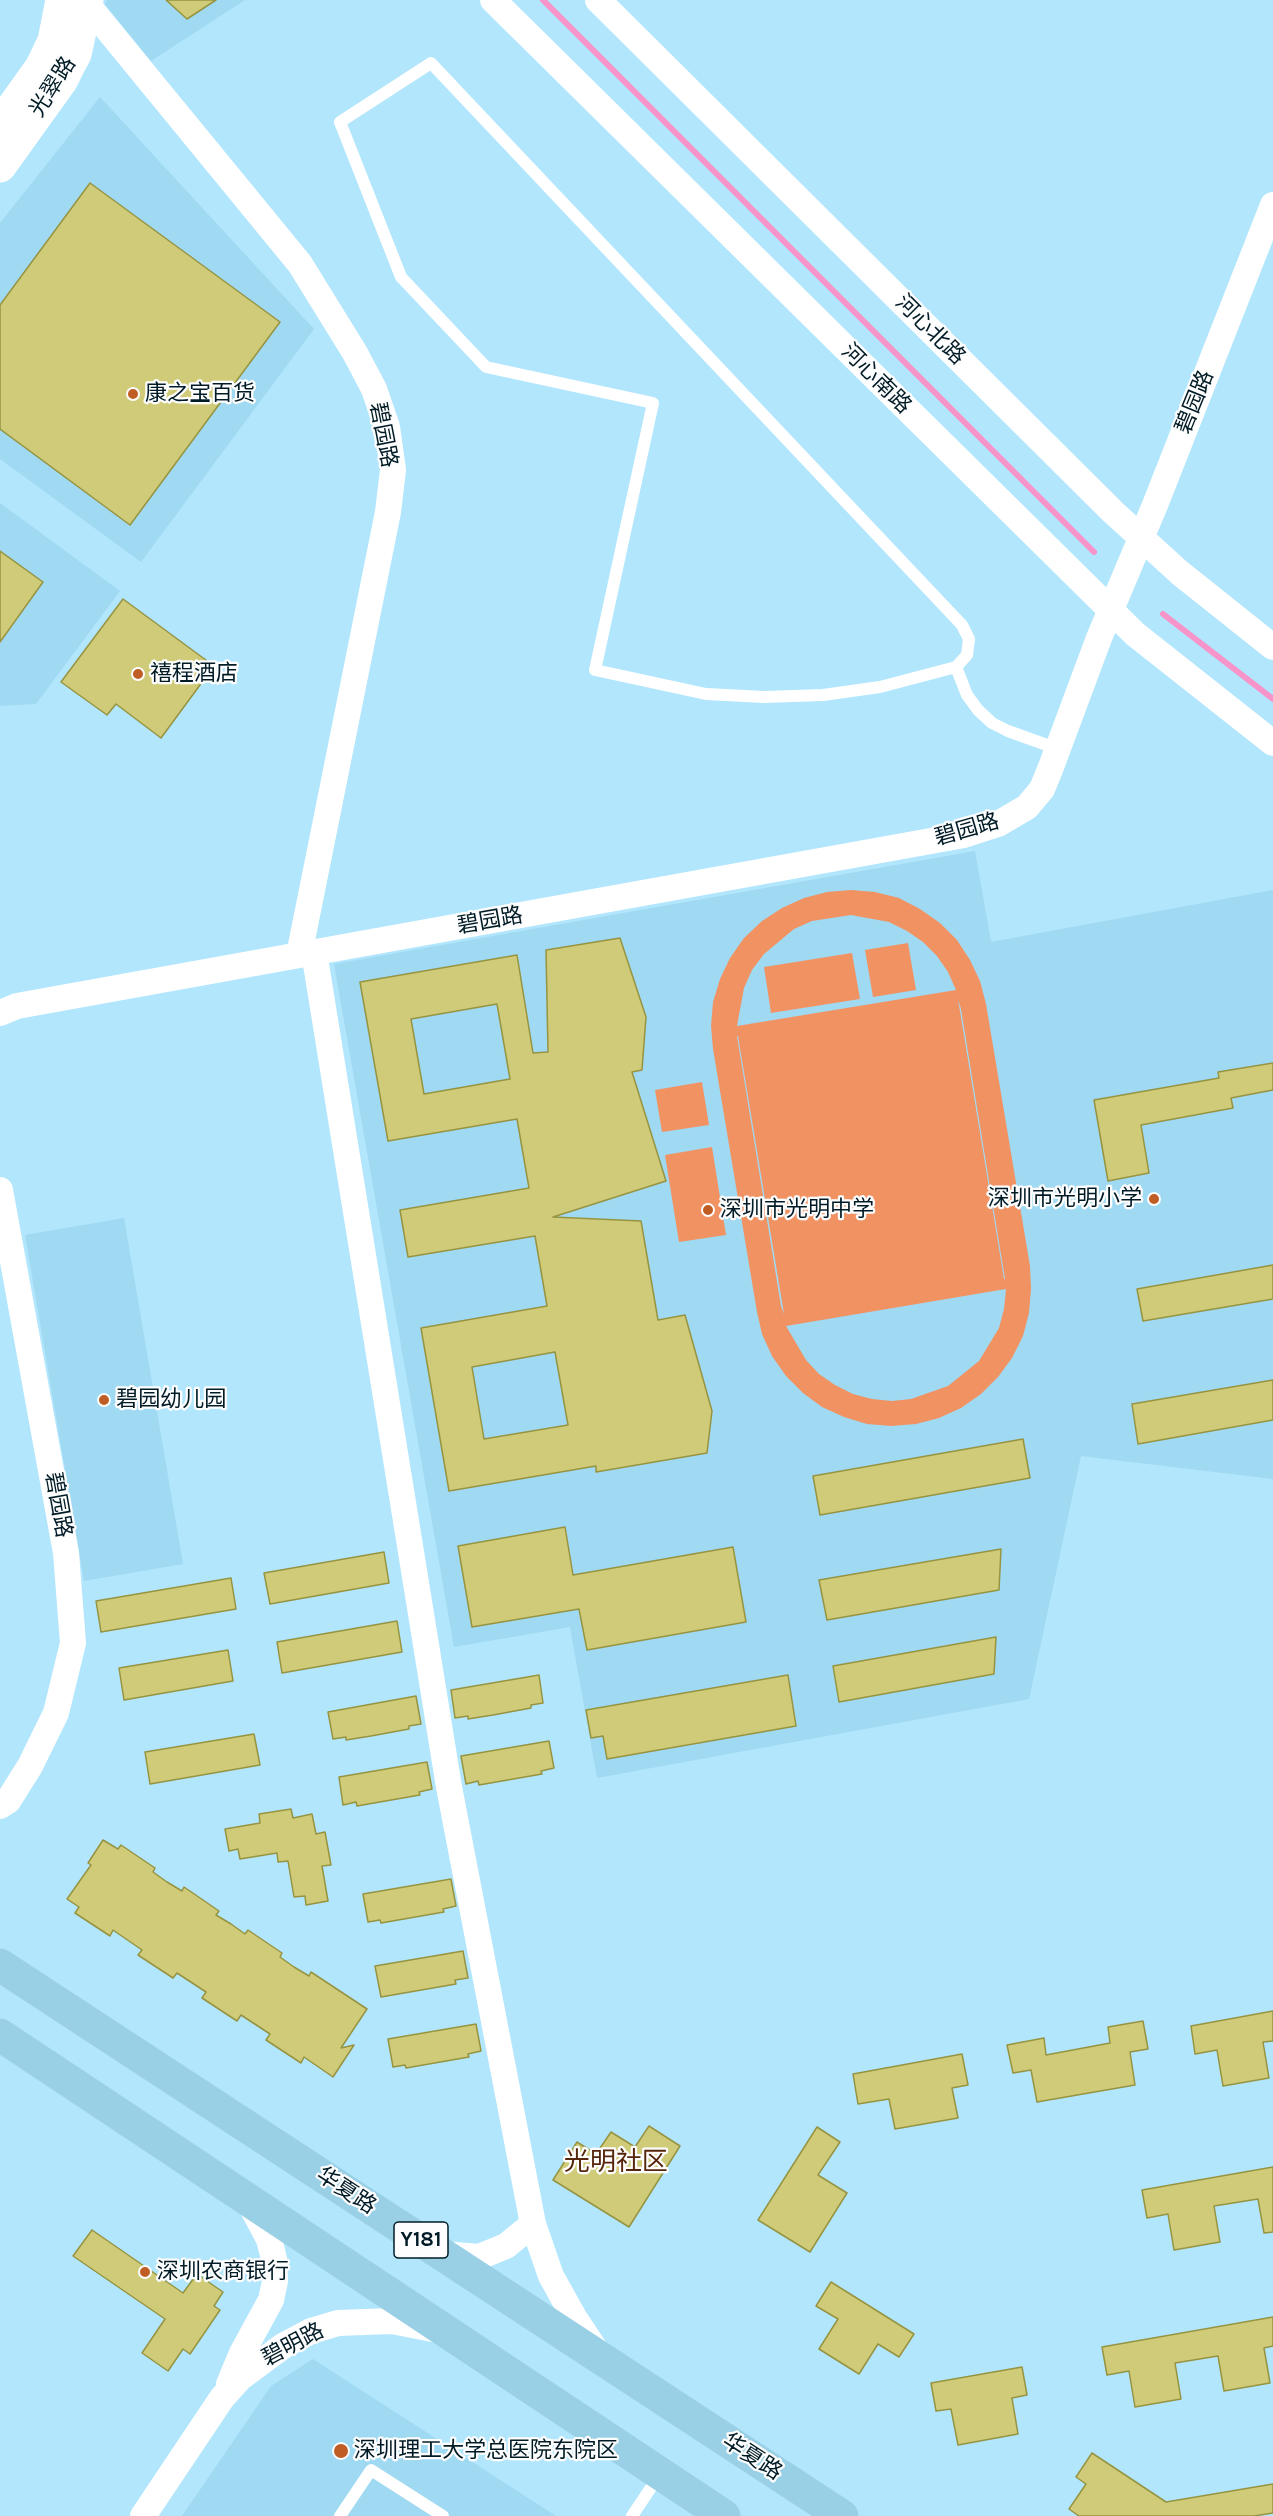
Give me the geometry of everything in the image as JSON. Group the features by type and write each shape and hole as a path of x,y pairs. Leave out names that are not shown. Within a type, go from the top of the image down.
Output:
{"main road":[{"name":"华夏路","path":"0,1965 842,2516"},
{"name":"Y181","path":"5,2040 724,2516"}],"street":[{"name":"河心南路","path":"493,0 1144,643 1273,743"},
{"name":"河心北路","path":"598,0 1141,537 1180,573 1273,647"},
{"name":"碧园路","path":"78,1 300,264 355,353 374,389 387,427 393,470 388,512 307,954"},
{"name":"光翠路","path":"0,124 41,68 78,1"},
{"name":"光翠路","path":"0,166 61,81 75,54 78,1"},
{"name":"碧园路","path":"0,1013 17,1006 964,835 998,824 1027,807 1042,789 1110,610 1273,205"},
{"path":"307,954 449,1787 533,2224 551,2276 575,2319 602,2359"},
{"name":"碧园路","path":"0,1190 66,1553 73,1643 56,1713 30,1766 8,1801 0,1806"},
{"name":"碧明路","path":"222,2398 242,2353 271,2300 275,2281 274,2259 269,2240 246,2198"},
{"path":"441,2254 479,2257 506,2246 533,2224"},
{"name":"碧明路","path":"143,2516 222,2398 240,2378 283,2346 311,2331 338,2323 392,2321 447,2332"}],"lane":[{"path":"431,63 962,624 969,639 967,655 956,667 880,687 823,695 764,697 706,694 595,670 653,403 486,367 401,277 340,122 431,63"},
{"path":"956,667 967,695 992,723 1058,749"},
{"path":"340,2516 371,2470 443,2516"},
{"path":"632,2516 660,2474"}],"shaded area":[{"path":"107,0 245,0 151,61 105,4"},
{"name":"康之宝百货","path":"100,97 314,329 141,562 0,459 0,223"},
{"path":"0,503 120,591 36,704 0,706"},
{"name":"深圳市光明中学","path":"975,851 991,942 1273,890 1273,1479 1081,1456 1029,1699 597,1778 570,1627 454,1647 334,964"},
{"path":"851,890 875,892 899,898 940,923 957,940 970,960 980,981 986,1004 1030,1266 1029,1313 1023,1336 1012,1358 981,1394 961,1408 939,1418 916,1424 891,1426 867,1424 822,1407 786,1376 772,1356 762,1334 757,1312 713,1049 711,1026 713,1002 730,958 744,938 762,921 782,908 804,898 827,892","holes":["851,915 889,922 923,942 937,956 956,990 737,1026 744,988 752,970 764,954 794,929 812,921","958,999 961,1009 1004,1279","737,1036 784,1314 781,1306","1006,1289 999,1328 979,1361 948,1386 911,1399 892,1401 872,1399 853,1394 835,1385 819,1374 806,1360 786,1326"]},
{"path":"908,943 916,990 873,997 865,950"},
{"path":"852,953 860,999 771,1013 764,967"},
{"path":"702,1082 709,1125 662,1132 655,1090"},
{"path":"712,1147 726,1235 679,1242 665,1155"},
{"name":"碧园幼儿园","path":"124,1218 183,1564 84,1581 25,1235"},
{"name":"深圳理工大学总医院东院区","path":"313,2359 556,2516 182,2516 271,2386"}],"building":[{"path":"166,0 216,0 187,19"},
{"name":"康之宝百货","path":"90,183 280,322 130,525 0,429 0,305"},
{"path":"0,551 43,582 0,642"},
{"name":"禧程酒店","path":"123,599 214,666 161,738 116,704 107,715 61,682"},
{"path":"620,938 646,1017 642,1070 632,1072 666,1181 553,1217 641,1221 658,1320 685,1315 712,1411 707,1453 596,1472 596,1466 449,1491 421,1328 547,1306 535,1236 408,1257 400,1210 529,1188 517,1119 388,1141 360,982 517,955 533,1053 548,1052 546,950","holes":["497,1004 510,1079 424,1094 411,1019","555,1352 568,1425 484,1439 472,1367"]},
{"path":"1273,1063 1273,1090 1231,1098 1233,1108 1141,1125 1149,1173 1108,1181 1094,1100 1219,1078 1218,1072"},
{"path":"1273,1265 1273,1299 1143,1321 1137,1289"},
{"path":"1273,1380 1273,1420 1138,1444 1132,1404"},
{"path":"1023,1439 1030,1478 820,1515 813,1476"},
{"path":"565,1527 573,1575 733,1547 746,1622 587,1650 579,1609 472,1627 458,1546"},
{"path":"1001,1549 999,1590 827,1620 819,1580"},
{"path":"384,1552 389,1583 270,1604 264,1573"},
{"path":"231,1578 236,1609 101,1632 96,1601"},
{"path":"397,1621 402,1652 282,1673 277,1642"},
{"path":"996,1637 994,1674 839,1702 833,1666"},
{"path":"228,1650 233,1681 124,1700 119,1668"},
{"path":"539,1675 543,1703 531,1705 531,1708 493,1715 468,1719 468,1716 455,1718 451,1690"},
{"path":"788,1675 796,1726 607,1759 603,1736 591,1738 586,1710"},
{"path":"416,1696 421,1724 409,1726 409,1729 371,1736 346,1740 346,1737 333,1739 328,1712"},
{"path":"254,1734 260,1765 150,1784 145,1752"},
{"path":"549,1741 554,1768 541,1771 542,1774 479,1785 478,1781 466,1784 461,1756"},
{"path":"427,1762 432,1789 419,1792 420,1795 357,1806 356,1802 343,1805 339,1777"},
{"path":"291,1809 293,1818 312,1814 316,1834 325,1832 331,1865 322,1866 328,1901 306,1905 305,1896 294,1897 288,1861 278,1862 277,1853 240,1859 238,1849 229,1851 225,1829 260,1823 259,1814"},
{"path":"103,1840 118,1849 121,1845 155,1868 153,1872 167,1882 182,1891 184,1887 219,1911 216,1915 245,1934 248,1930 282,1953 280,1957 294,1967 309,1976 311,1972 367,2009 341,2048 354,2045 333,2077 304,2057 301,2063 266,2040 270,2034 241,2015 237,2021 202,1998 206,1992 177,1973 173,1978 138,1955 142,1950 113,1930 110,1936 75,1913 79,1907 67,1899 91,1865 88,1863"},
{"path":"451,1879 456,1906 443,1909 444,1912 381,1923 380,1920 368,1922 363,1894"},
{"path":"463,1951 468,1978 455,1980 456,1984 381,1997 375,1966"},
{"path":"1273,2011 1273,2041 1263,2042 1269,2078 1223,2086 1217,2050 1195,2054 1191,2026"},
{"path":"1143,2021 1148,2049 1130,2052 1135,2085 1037,2102 1031,2070 1013,2073 1007,2045 1044,2038 1046,2055 1110,2043 1108,2027"},
{"path":"476,2024 481,2051 468,2054 469,2057 406,2068 405,2065 393,2067 388,2039"},
{"path":"962,2054 968,2085 952,2088 958,2118 895,2129 889,2099 858,2104 853,2074"},
{"path":"649,2126 680,2146 629,2227 553,2180 577,2142 596,2154 611,2132 635,2147"},
{"path":"817,2127 840,2142 818,2175 847,2193 810,2252 758,2220"},
{"path":"1273,2167 1273,2232 1264,2233 1258,2199 1214,2206 1220,2242 1174,2250 1168,2214 1147,2218 1142,2190"},
{"path":"92,2230 183,2293 197,2274 223,2292 214,2306 220,2310 190,2354 183,2349 168,2371 142,2353 165,2319 73,2256"},
{"path":"831,2282 914,2334 899,2357 878,2344 859,2374 819,2349 838,2319 816,2306"},
{"path":"1273,2317 1273,2346 1264,2348 1270,2383 1224,2391 1218,2356 1175,2363 1181,2399 1135,2407 1129,2371 1107,2375 1102,2347"},
{"path":"1022,2367 1027,2395 1012,2398 1018,2434 958,2445 951,2409 936,2411 931,2383"},
{"path":"1092,2453 1166,2502 1273,2484 1273,2513 1254,2516 1079,2516 1069,2509 1086,2484 1076,2477"}],"waterway":[{"path":"543,0 1094,552"},
{"path":"1163,614 1273,699"}],"place":[{"name":"康之宝百货","path":"133,394"},
{"name":"禧程酒店","path":"138,674"},
{"name":"深圳市光明小学","path":"1154,1199"},
{"name":"深圳市光明中学","path":"708,1210"},
{"name":"碧园幼儿园","path":"104,1400"},
{"name":"深圳农商银行","path":"145,2272"},
{"name":"深圳理工大学总医院东院区","path":"341,2451"}],"district":[{"name":"光明社区","path":"616,2163"}]}
